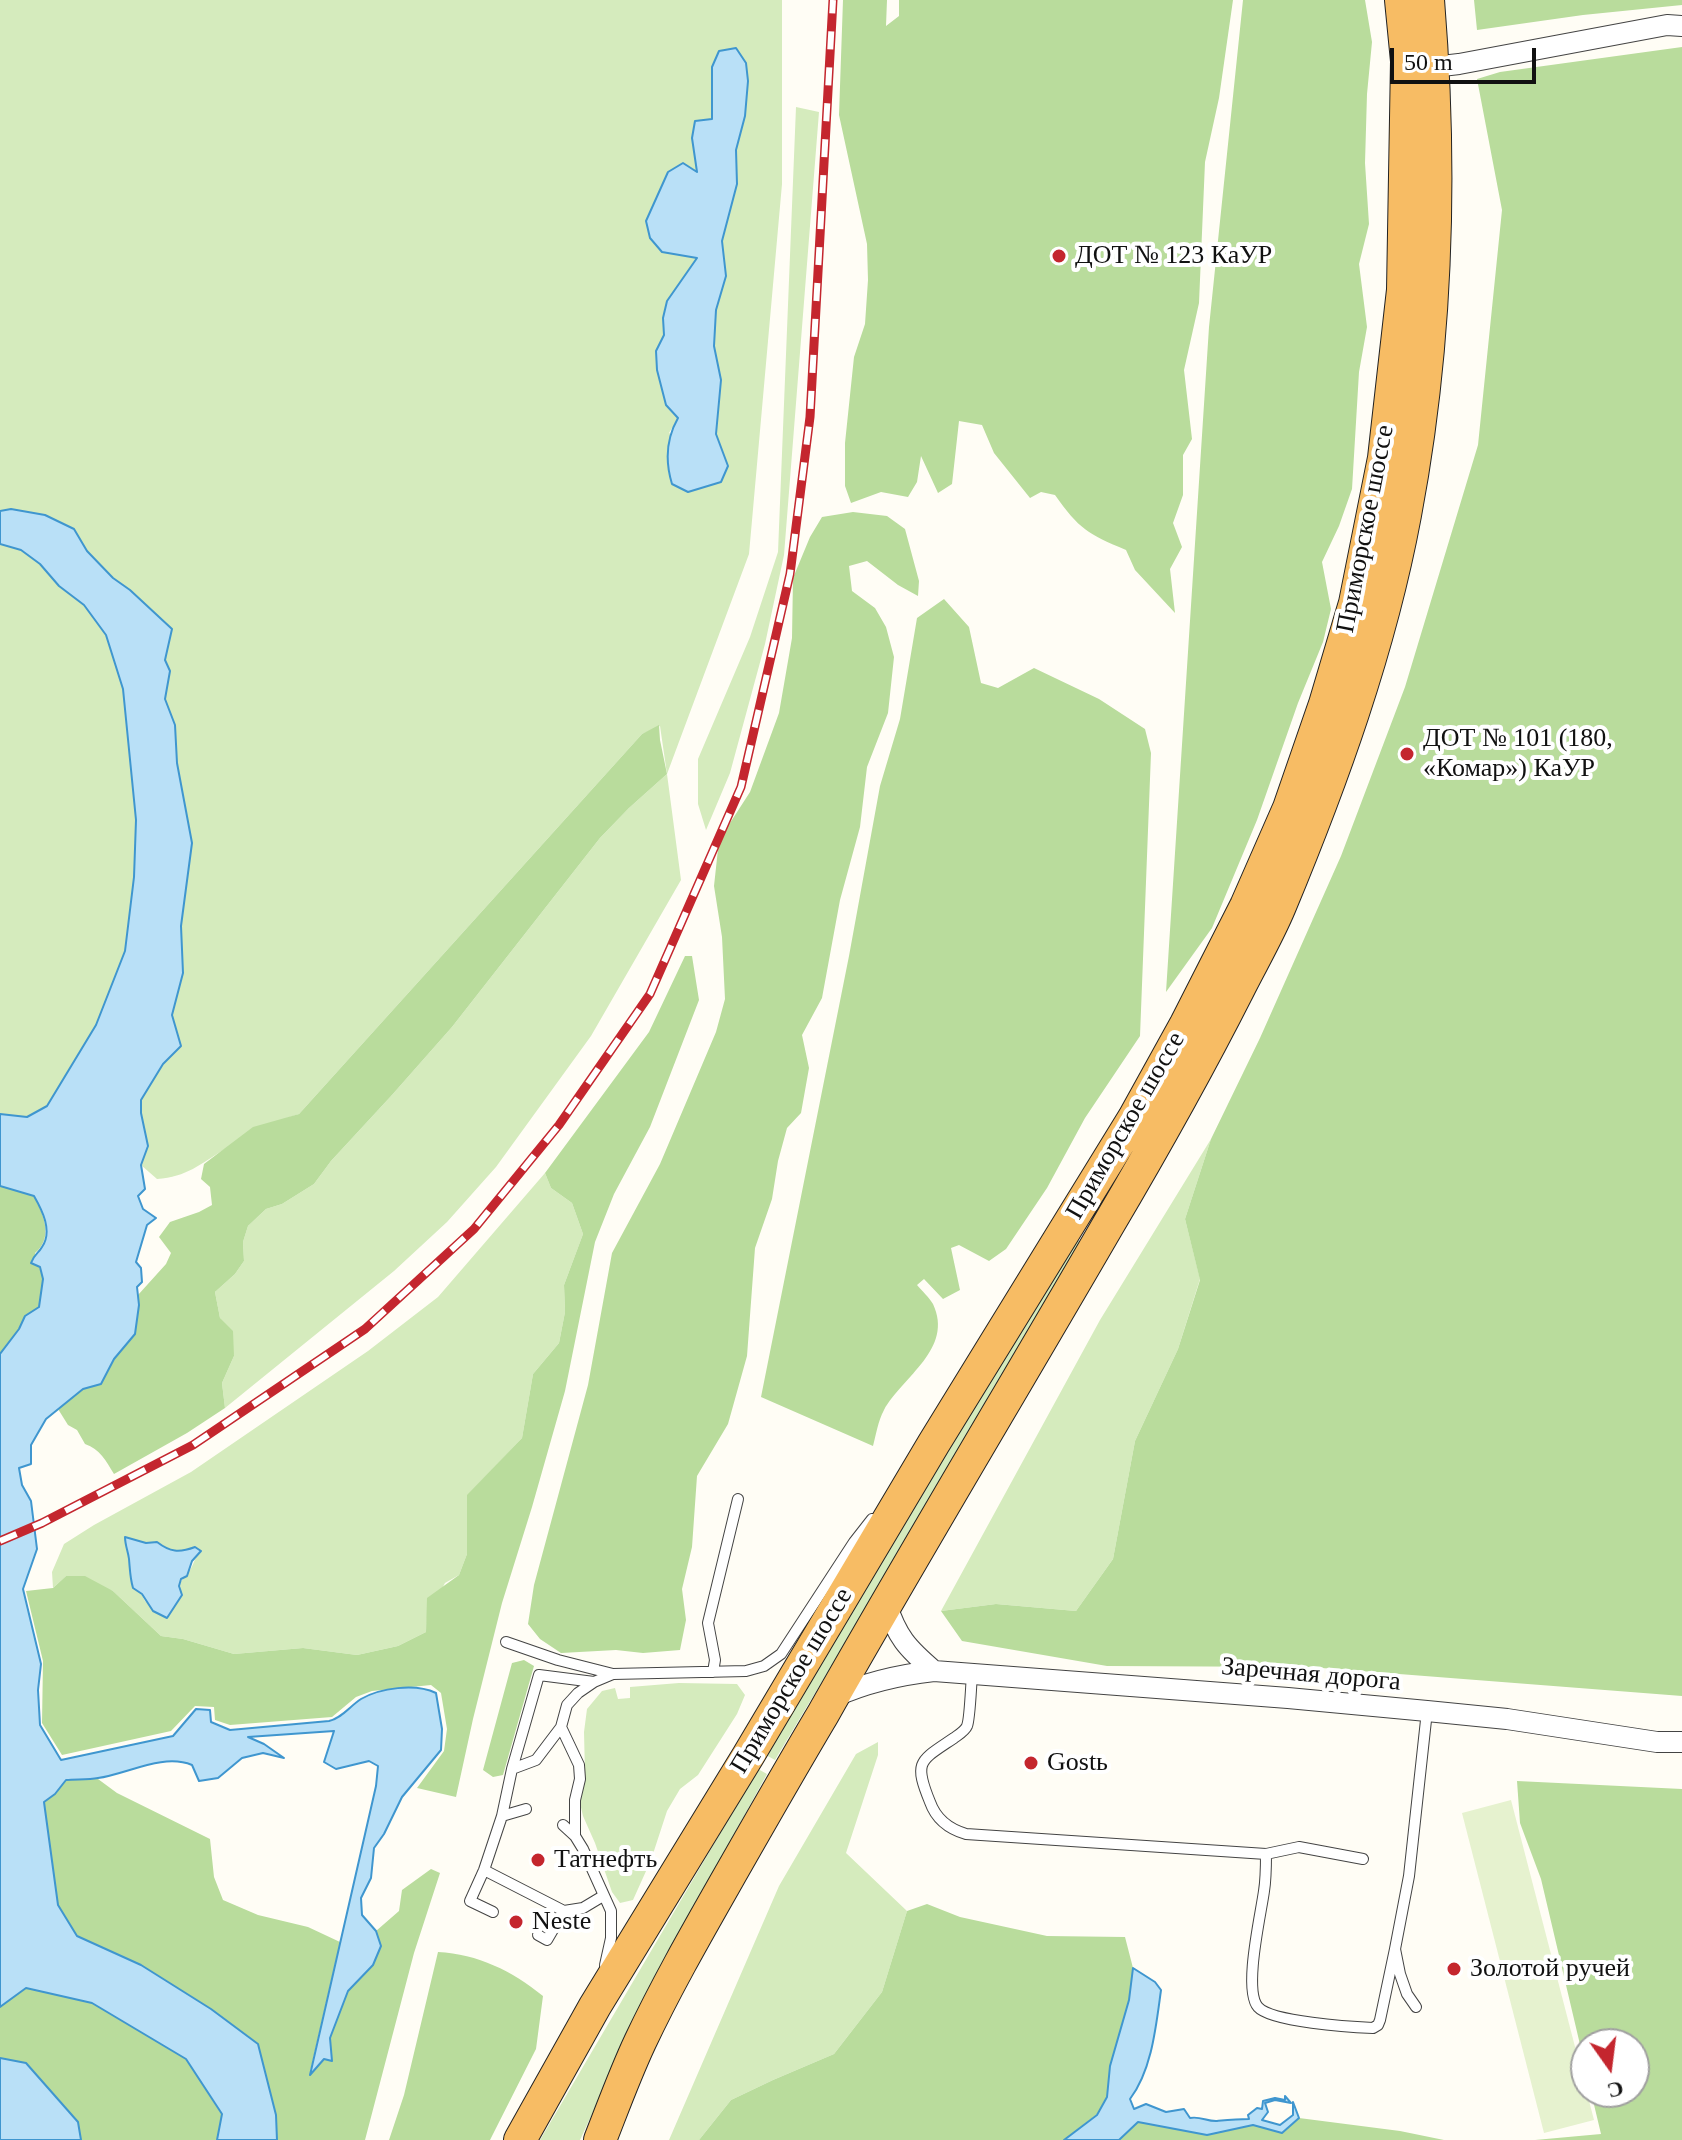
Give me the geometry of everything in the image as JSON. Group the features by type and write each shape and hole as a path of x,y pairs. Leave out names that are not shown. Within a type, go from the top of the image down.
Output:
{"highway":[{"name":"Приморское шоссе","path":"520,2140 595,2006 1134,1118 1246,906 1289,808 1355,603 1384,458 1403,290 1407,61 1401,0"},
{"name":"Приморское шоссе","path":"600,2140 640,2043 684,1955 1165,1128 1277,912 1314,819 1351,715 1386,600 1405,516 1414,456 1433,287 1435,156 1428,0"},
{"path":"1074,1215 1104,1232"}],"street":[{"path":"1433,67 1667,25 1682,26"},
{"path":"886,1603 899,1637 934,1671"},
{"name":"Заречная дорога","path":"831,1699 879,1680 934,1671 1427,1711 1507,1719 1657,1742 1682,1742"}],"lane":[{"path":"506,1642 613,1674 746,1671 764,1666 781,1654 854,1542 934,1443"},
{"path":"713,1672 715,1660 708,1623 738,1499"},
{"path":"512,1769 536,1760 561,1727 567,1705 578,1693 613,1674"},
{"path":"493,1912 470,1901 502,1816 539,1675 594,1682"},
{"path":"972,1675 968,1725 926,1757 920,1768 934,1813 954,1830 966,1834 1266,1854 1299,1847 1363,1859"},
{"path":"1266,1854 1265,1887 1252,1979 1253,1997 1258,2007 1269,2014 1291,2020 1373,2028 1378,2025 1409,1876 1427,1711"},
{"path":"561,1727 579,1765 575,1836"},
{"path":"502,1816 526,1809"},
{"path":"563,1825 583,1849 611,1911 611,1938 595,2006"},
{"path":"484,1870 564,1911 583,1908 603,1896"},
{"path":"538,1935 547,1940 564,1911"},
{"path":"1395,1949 1407,1994 1416,2007"}],"green space":[{"path":"0,0 782,0 782,184 749,554 667,774 660,726 642,734 299,1114 252,1134 177,1176 157,1179 141,1165 148,1146 141,1100 163,1064 181,1046 172,1015 183,973 181,926 192,843 177,763 175,725 165,699 170,671 165,660 172,629 130,590 113,579 87,551 74,529 11,509 0,511","holes":["712,67 745,116 736,150 737,184 722,241 726,276 716,310 714,346 721,380 716,434 728,466 669,433 678,418 656,351 664,335 667,301 698,258 697,173 692,138 712,119"]},
{"path":"843,0 887,0 886,26 899,16 899,0 1233,0 1219,98 1205,162 1199,303 1184,370 1192,439 1183,455 1183,495 1173,523 1182,547 1170,569 1175,613 1135,570 1126,550 1085,529 1055,495 1041,492 1030,498 994,453 982,425 959,421 952,484 938,493 921,456 917,482 908,497 881,492 851,503 845,486 845,443 854,357 865,324 868,280 867,244 839,115"},
{"path":"1243,0 1365,0 1372,42 1365,163 1369,224 1359,264 1367,327 1359,372 1352,489 1322,562 1331,609 1323,642 1257,820 1212,928 1166,992 1209,327"},
{"path":"1474,0 1682,0 1682,5 1477,30"},
{"path":"1682,47 1682,1696 1309,1667 1107,1666 962,1641 941,1611 996,1604 1076,1611 1113,1559 1135,1441 1178,1349 1200,1280 1185,1219 1211,1139 1341,856 1405,687 1478,445 1502,210 1477,79 1500,72"},
{"path":"796,107 819,112 784,555 765,644 730,773 706,830 698,804 698,759 750,637 778,552"},
{"path":"853,512 887,516 905,529 919,581 918,596 867,561 849,566 852,591 875,608 886,627 894,657 888,713 867,767 860,827 840,900 822,998 802,1035 809,1068 801,1113 787,1128 772,1199 755,1248 747,1356 728,1424 697,1476 692,1547 682,1589 686,1620 680,1650 561,1653 540,1639 528,1624 534,1585 588,1385 612,1253 660,1164 716,1032 725,999 722,937 714,886 719,840 750,792 779,713 792,638 793,578 822,517"},
{"path":"0,544 21,550 40,564 59,586 84,605 106,635 123,689 136,820 134,877 125,951 96,1025 47,1106 27,1117 0,1114"},
{"path":"944,599 969,627 981,683 998,688 1034,668 1099,699 1145,729 1151,753 1140,1036 1085,1118 1047,1188 1006,1249 989,1261 959,1245 951,1248 960,1290 943,1299 924,1279 917,1285 933,1304 938,1320 937,1335 924,1361 884,1410 873,1446 761,1397 880,786 900,719 917,618"},
{"path":"659,725 667,774 600,838 452,1027 331,1161 314,1184 282,1204 266,1209 248,1226 243,1242 244,1261 215,1292 220,1318 233,1331 234,1356 222,1383 225,1408 114,1474 99,1452 85,1444 58,1409 83,1389 101,1384 114,1359 135,1334 138,1295 166,1264 171,1253 159,1237 170,1222 212,1205 210,1187 201,1179 204,1164 253,1127 299,1114 642,734"},
{"path":"667,774 681,880 591,1036 496,1167 447,1222 394,1271 225,1408 222,1383 234,1356 220,1318 215,1292 244,1261 243,1242 248,1226 266,1209 282,1204 314,1184 331,1161 452,1027 600,838"},
{"path":"685,956 692,956 699,1000 650,1127 614,1194 595,1242 565,1391 502,1603 456,1797 417,1788 444,1751 447,1729 441,1693 431,1685 372,1691 356,1697 332,1717 230,1725 215,1720 214,1707 195,1706 171,1731 62,1755 42,1723 43,1661 26,1591 53,1588 66,1576 85,1576 113,1591 161,1636 234,1654 303,1648 357,1655 398,1646 426,1632 427,1598 459,1575 467,1554 467,1495 522,1438 533,1374 559,1343 565,1312 564,1285 583,1234 572,1203 551,1188 545,1173 649,1032"},
{"path":"1211,1139 1185,1219 1200,1279 1178,1349 1135,1441 1113,1559 1076,1611 996,1604 941,1611 1100,1320"},
{"path":"545,1173 551,1188 572,1203 583,1234 564,1285 565,1312 559,1343 533,1374 522,1438 468,1495 467,1554 459,1575 445,1583 427,1617 426,1632 398,1646 357,1655 303,1648 234,1654 161,1636 113,1591 66,1576 53,1588 52,1572 64,1544 191,1472 368,1351 438,1297","holes":["126,1538 157,1542 175,1551 194,1548 201,1552 182,1581 182,1595 168,1617 145,1601 129,1572"]},
{"path":"0,1186 34,1196 45,1233 41,1247 35,1253 43,1279 39,1307 25,1316 0,1354"},
{"path":"1075,1239 1084,1243 775,1760 766,1755"},
{"path":"524,1660 534,1666 503,1775 493,1777 483,1770 512,1663"},
{"path":"679,1683 737,1684 745,1695 737,1714 698,1775 680,1789 667,1811 651,1860 633,1900 620,1903 612,1892 579,1799 585,1774 587,1709 602,1691 615,1688 618,1699 630,1698 630,1687"},
{"path":"878,1742 878,1755 846,1853 907,1911 882,1992 834,2054 731,2100 699,2140 669,2140 779,1886 856,1754"},
{"path":"758,1769 767,1774 668,1955 580,2140 540,2140"},
{"path":"66,1779 98,1779 117,1793 210,1839 214,1877 223,1900 258,1915 308,1927 340,1942 310,2072 324,2058 331,2060 330,2038 348,1991 381,1946 376,1931 399,1911 402,1890 431,1869 440,1873 414,1953 365,2140 277,2140 276,2115 141,1965 77,1936 58,1905 44,1802 55,1794"},
{"path":"1517,1781 1682,1789 1682,2140 1535,2140 1601,2134 1595,2108 1650,2108 1650,2028 1576,2028 1541,1879 1520,1823"},
{"path":"1511,1800 1570,2028 1570,2108 1591,2108 1594,2120 1544,2133 1462,1813"},
{"path":"927,1904 960,1917 1047,1936 1125,1937 1133,1968 1129,2000 1110,2066 1107,2097 1097,2114 1064,2140 699,2140 731,2100 834,2054 882,1992 907,1911"},
{"path":"438,1952 467,1956 494,1965 543,1996 536,2049 490,2140 389,2140 404,2095"},
{"path":"26,1988 92,2003 186,2059 222,2115 217,2140 81,2140 78,2122 26,2063 0,2058 0,2007"},
{"path":"1299,2118 1444,2140 1119,2140 1138,2122 1207,2135 1253,2125 1282,2133"}],"water":[{"path":"736,48 746,63 748,81 745,116 736,150 737,184 722,241 726,276 716,310 714,346 721,380 716,434 728,466 721,482 688,492 672,484 669,442 678,418 666,405 657,370 656,351 664,335 663,318 667,301 697,258 662,252 650,238 646,221 668,172 683,163 697,172 692,138 695,121 712,119 712,67 719,51"},
{"path":"11,509 45,515 74,529 87,551 113,578 172,629 165,660 170,671 165,699 175,725 177,763 192,843 181,926 183,973 172,1015 181,1046 163,1064 141,1100 148,1146 141,1165 145,1189 138,1196 143,1209 156,1218 147,1225 136,1262 141,1268 142,1282 137,1287 139,1305 135,1334 114,1359 101,1384 83,1389 46,1419 31,1445 31,1464 19,1468 22,1485 31,1501 37,1549 23,1589 41,1664 38,1690 40,1725 61,1760 173,1736 196,1709 210,1710 211,1722 230,1730 329,1721 369,1695 418,1688 436,1693 442,1729 441,1750 402,1797 374,1848 371,1878 361,1898 362,1915 376,1931 381,1946 373,1965 348,1991 330,2038 332,2061 324,2059 310,2075 378,1766 369,1761 336,1769 324,1762 334,1731 248,1737 284,1758 263,1753 242,1758 218,1778 199,1781 192,1765 169,1761 157,1763 109,1776 66,1780 44,1802 58,1905 77,1936 141,1965 211,2009 258,2044 276,2115 277,2140 217,2140 222,2114 186,2059 92,2003 26,1988 0,2007 0,1354 25,1316 39,1307 43,1279 40,1267 31,1263 47,1234 43,1214 34,1196 0,1186 0,1114 27,1117 47,1106 96,1025 125,951 134,877 136,820 123,689 106,635 84,605 59,586 40,564 21,550 0,544 0,511"},
{"path":"125,1537 146,1543 157,1542 175,1550 195,1547 201,1551 192,1561 187,1576 181,1579 179,1586 182,1595 167,1618 153,1611 142,1594 133,1588"},
{"path":"1133,1968 1155,1982 1161,1990 1148,2061 1130,2099 1134,2109 1146,2104 1166,2112 1184,2109 1190,2118 1216,2121 1249,2119 1248,2115 1257,2108 1262,2109 1263,2101 1275,2098 1285,2100 1285,2096 1291,2103 1275,2100 1265,2103 1268,2112 1262,2120 1280,2125 1293,2115 1293,2102 1299,2118 1282,2133 1253,2125 1207,2135 1138,2122 1119,2140 1064,2140 1097,2115 1107,2097 1110,2066 1129,2000"},
{"path":"0,2058 26,2063 78,2122 81,2140 0,2140"}],"railway":[{"path":"0,1541 42,1523 193,1445 365,1329 474,1229 559,1125 650,994 741,787 790,574 810,417 833,0"}],"place":[{"name":"ДОТ № 123 КаУР","path":"1059,256"},
{"name":"ДОТ № 101 (180, «Комар») КаУР","path":"1407,754"},
{"name":"Gostь","path":"1031,1763"},
{"name":"Татнефть","path":"538,1860"},
{"name":"Neste","path":"516,1922"},
{"name":"Золотой ручей","path":"1454,1969"}]}
